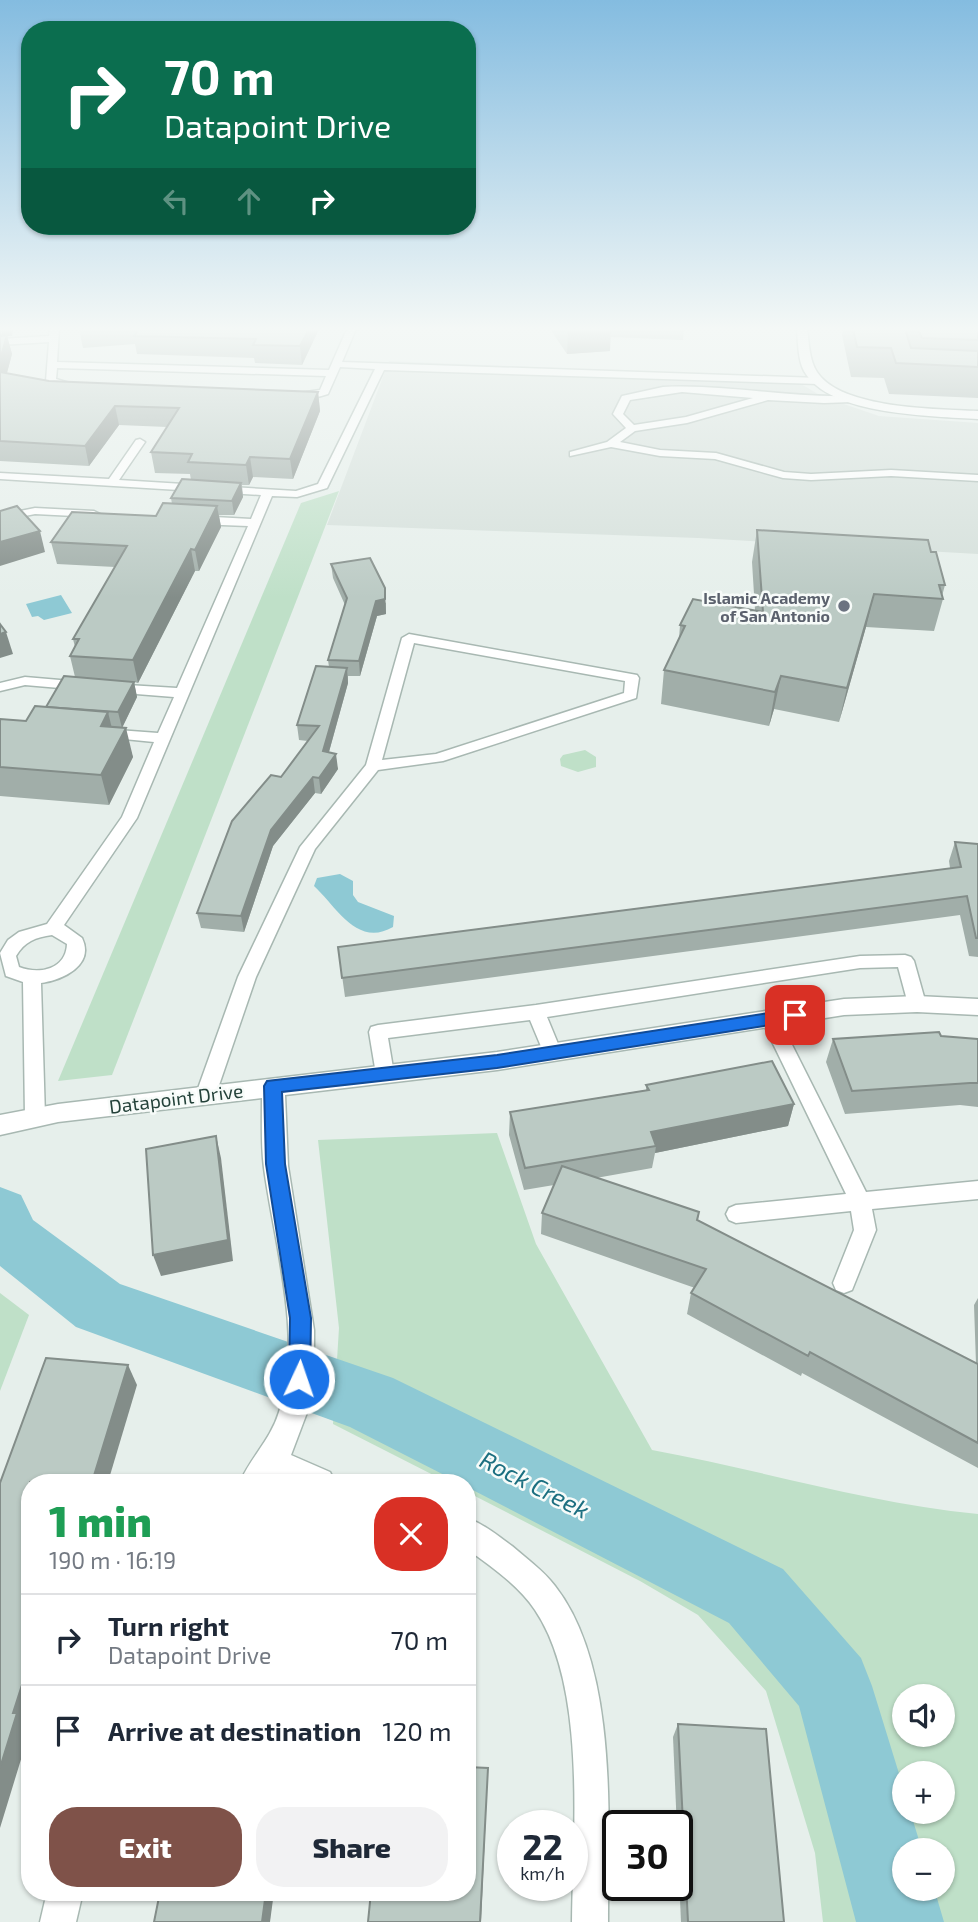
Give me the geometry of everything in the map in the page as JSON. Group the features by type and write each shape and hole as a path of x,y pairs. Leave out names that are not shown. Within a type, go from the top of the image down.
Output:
{"street":[{"name":"Datapoint Drive","path":"16,1121 206,1094 497,1061 844,1007 917,1004 978,1007"},
{"path":"264,1472 297,1407 302,1352 300,1318 276,1164 273,1086"},
{"path":"476,1539 516,1568 547,1600 562,1627 580,1689 589,1756 590,1922"},
{"path":"58,1922 63,1901"}],"lane":[{"path":"0,518 41,496 111,484 298,494 323,486 356,419"},
{"path":"622,419 632,428"},
{"path":"574,454 611,444 632,428 692,419"},
{"path":"111,484 140,442"},
{"path":"611,444 660,453 716,456 783,475 811,477 891,473 978,478"},
{"path":"0,476 41,496 104,515"},
{"path":"52,929 130,818 268,492"},
{"path":"186,519 255,523"},
{"path":"206,1094 247,977 308,847 373,766 410,638 632,678 631,695 438,758 373,766"},
{"path":"0,687 25,681 182,693"},
{"path":"95,733 163,738"},
{"path":"52,929 63,931 76,942 74,959 57,973 32,978 12,971 7,956 11,948 28,934 52,929"},
{"path":"385,1074 378,1032 536,1012 886,960 905,961 917,1004"},
{"path":"16,1121 32,978"},
{"path":"536,1012 552,1051"},
{"path":"770,1018 860,1202 864,1230 844,1283"},
{"path":"736,1214 978,1190"}],"shaded area":[{"path":"367,419 917,419 978,423 978,554 698,538 327,525"}],"green space":[{"path":"339,491 112,1075 58,1081 301,503"},
{"path":"585,750 596,757 596,767 578,772 561,766 560,759 563,755"},
{"path":"497,1133 536,1244 652,1450 855,1494 978,1514 978,1922 823,1922 815,1853 766,1691 698,1615 640,1581 476,1497 476,1474 431,1474 333,1424 339,1328 318,1140"},
{"path":"0,1293 29,1315 0,1391"}],"water":[{"path":"61,595 72,613 44,620 38,616 32,617 26,604"},
{"path":"340,874 353,881 353,895 358,902 394,916 393,927 380,932 358,929 314,886 317,878"}],"building":[{"path":"0,419 105,419 85,446 0,441"},
{"path":"172,419 307,419 290,459 250,457 246,465 188,462 192,454 151,452"},
{"path":"182,479 241,483 232,501 171,498"},
{"path":"163,503 217,506 195,550 191,549 133,660 70,656 79,639 73,639 127,546 51,542 72,512 156,516"},
{"path":"17,506 40,531 0,542 0,511"},
{"path":"757,530 928,540 931,552 936,552 945,585 939,585 943,599 874,594 847,688 781,676 775,692 664,670 685,626 680,625 693,599 763,612"},
{"path":"370,558 385,588 385,599 376,601 359,661 328,660 347,598 331,564"},
{"path":"316,666 347,668 323,751 336,754 319,778 313,777 271,830 241,916 197,913 232,821 271,775 281,777 319,726 297,725"},
{"path":"64,676 134,682 118,712 46,707"},
{"path":"35,706 108,712 101,726 126,728 101,775 0,767 0,719 26,721"},
{"path":"955,842 978,844 978,938 967,896 342,978 338,947 961,867"},
{"path":"939,1032 941,1036 978,1039 978,1083 852,1091 833,1039"},
{"path":"772,1061 794,1104 651,1132 656,1146 525,1168 510,1112 649,1090 646,1085"},
{"path":"216,1136 228,1240 153,1255 146,1149"},
{"path":"562,1166 699,1212 697,1220 978,1364 978,1443 810,1352 808,1356 691,1293 706,1269 542,1213"},
{"path":"46,1358 128,1365 94,1474 21,1474 21,1688 13,1713 17,1713 0,1768 0,1483"},
{"path":"678,1724 766,1729 784,1922 688,1922 687,1901 693,1901 693,1810 682,1810"},
{"path":"476,1767 488,1768 480,1922 368,1922 370,1901 476,1901"},
{"path":"158,1901 265,1901 262,1922 154,1922"}],"waterway":[{"name":"Rock Creek","path":"0,1213 9,1237 99,1306 369,1401 756,1596 833,1686 900,1922"}],"place":[{"name":"Islamic Academy of San Antonio","path":"844,606"}],"route":[{"path":"299,1379 302,1352 300,1318 276,1164 273,1086 497,1061 795,1015"}]}
